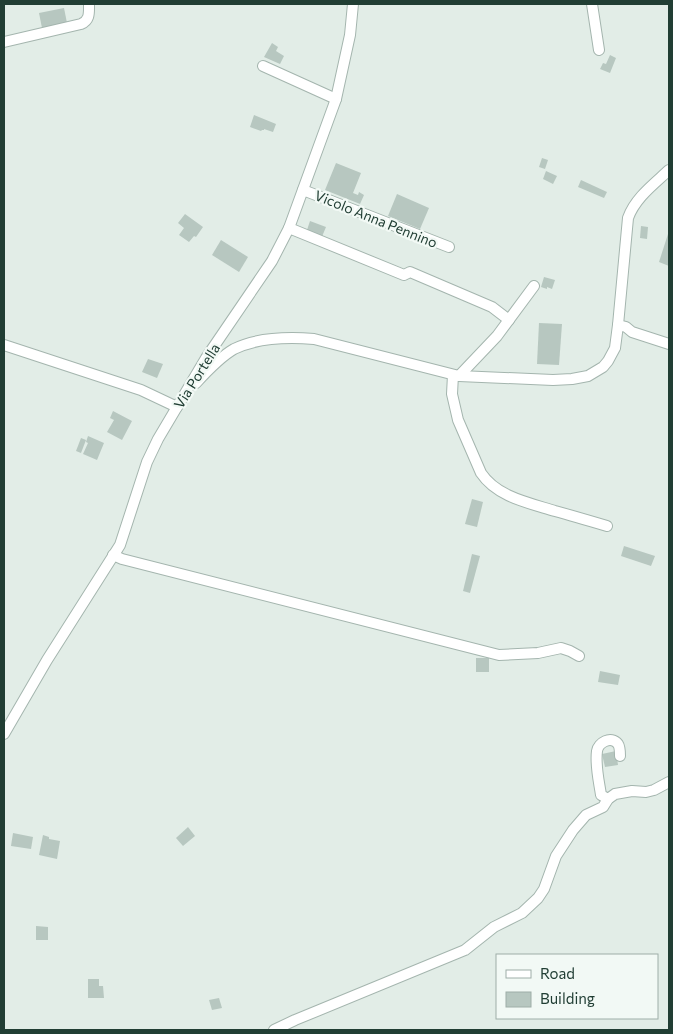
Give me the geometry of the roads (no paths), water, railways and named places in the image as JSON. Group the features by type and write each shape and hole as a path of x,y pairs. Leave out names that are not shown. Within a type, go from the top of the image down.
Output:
{"street":[{"path":"4,42 81,24 86,21 90,14 89,4"},
{"name":"Via Portella","path":"4,734 47,660 120,545 151,454 158,439 206,358 272,261 289,228 336,98 350,35 353,4"},
{"path":"592,4 599,50"},
{"path":"263,66 336,98"},
{"path":"4,344 180,403 217,362 234,349 246,344 299,338 314,339 456,375 553,380 588,376 603,367 612,354 622,326 628,218 637,201 669,170"},
{"name":"Vicolo Anna Pennino","path":"303,190 449,247"},
{"path":"289,228 404,275 410,272 492,307 509,320"},
{"path":"534,286 497,336 456,375 452,394 458,420 481,473 486,480 499,490 523,501 607,526"},
{"path":"622,326 634,326 669,336"},
{"path":"622,326 632,332 669,344"},
{"path":"221,336 234,349"},
{"path":"113,555 132,562 499,655 538,653 561,648 579,656"},
{"path":"608,799 601,795 597,772 597,751 599,745 604,741 614,741 618,744 620,756"},
{"path":"274,1030 465,950 494,927 522,913 538,898 544,889 556,856 573,830 586,815 603,807 608,799 615,794 621,792 646,792 669,782"}]}
